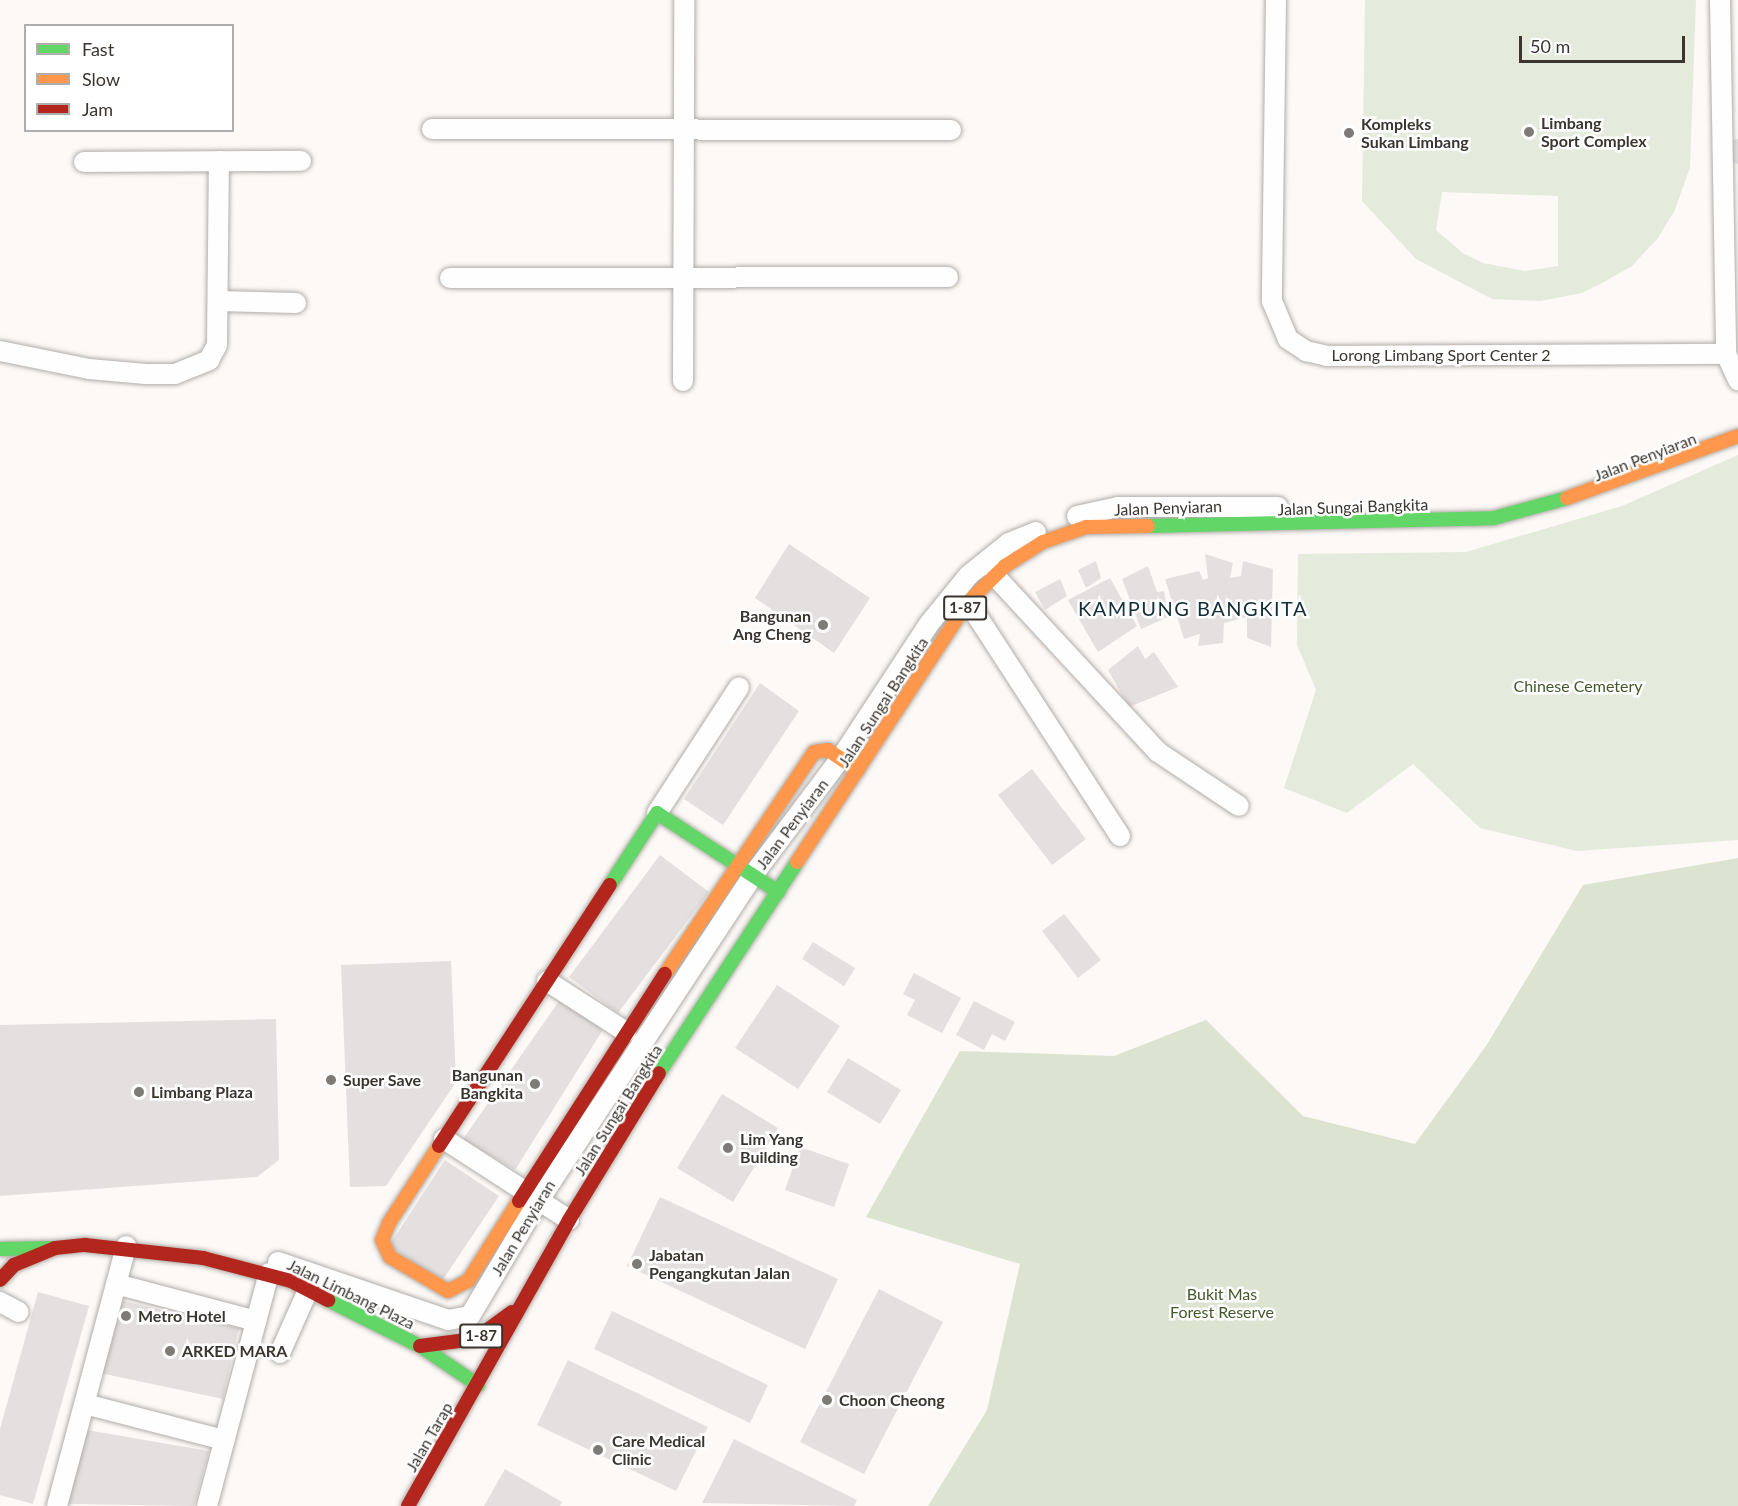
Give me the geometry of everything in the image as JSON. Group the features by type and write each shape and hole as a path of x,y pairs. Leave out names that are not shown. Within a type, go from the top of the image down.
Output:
{"main road":[{"name":"Jalan Sungai Bangkita","path":"478,1385 569,1220 778,892 968,602 995,576 1043,542 1086,527 1494,518 1542,507 1738,436"},
{"path":"841,758 858,770"},
{"path":"745,870 626,1032 531,1195 468,1281 448,1291 437,1287 390,1257 382,1239 444,1139 657,813 745,870 778,892"},
{"name":"Jalan Limbang Plaza","path":"0,1250 126,1246 268,1273 308,1290 420,1346 478,1385"},
{"path":"0,1280 14,1265 55,1248"},
{"name":"1-87","path":"420,1346 475,1339 498,1326 528,1295"},
{"path":"420,1346 443,1380"},
{"name":"Jalan Tarap","path":"408,1506 478,1385"},
{"path":"446,1400 452,1430"}],"street":[{"path":"683,381 684,0"},
{"name":"Lorong Limbang Sport Center 2","path":"1276,0 1272,301 1288,339 1306,351 1327,356 1726,354"},
{"path":"1719,0 1726,354 1738,380"},
{"path":"432,129 951,130"},
{"path":"0,351 89,369 175,374 209,360 217,345 219,161"},
{"path":"84,162 301,161"},
{"path":"450,278 948,277"},
{"path":"218,301 296,303"},
{"name":"Jalan Penyiaran","path":"0,1234 172,1240 224,1248 357,1285 448,1320 470,1316 531,1195 763,843 841,758 929,624 969,575 1009,543 1066,519 1130,507 1478,509 1523,501 1587,480 1738,419"},
{"path":"995,576 1158,752 1239,806"},
{"path":"968,602 1120,836"},
{"path":"657,813 739,687"},
{"path":"763,843 797,863"},
{"path":"547,981 626,1032"},
{"path":"444,1139 569,1220"},
{"path":"57,1506 126,1246"},
{"path":"207,1506 268,1273"},
{"path":"116,1284 256,1321"},
{"path":"280,1353 308,1290"},
{"path":"0,1302 19,1312"},
{"path":"84,1404 224,1440"}],"green space":[{"name":"Limbang Sport Complex","path":"1365,0 1696,0 1690,167 1675,210 1658,238 1632,266 1582,293 1540,301 1492,299 1416,259 1362,201","holes":["1442,192 1558,196 1558,266 1525,271 1483,263 1463,253 1436,230"]},
{"name":"Chinese Cemetery","path":"1738,455 1738,840 1577,851 1480,828 1413,764 1347,813 1284,788 1316,690 1297,645 1298,554 1466,552 1622,506"},
{"name":"Bukit Mas Forest Reserve","path":"1738,858 1738,1506 928,1506 987,1410 1020,1264 866,1217 960,1051 1114,1056 1206,1020 1303,1116 1415,1144 1486,1046 1583,885"}],"building":[{"path":"1738,139 1738,164 1731,162 1732,140"},
{"name":"Bangunan Ang Cheng","path":"789,544 870,598 834,653 755,598"},
{"path":"1205,554 1233,563 1230,578 1241,576 1243,561 1273,569 1271,647 1247,638 1247,617 1224,623 1223,643 1198,646 1200,634 1184,639 1165,579 1199,571 1203,580 1208,578"},
{"path":"1096,561 1101,578 1086,588 1078,570"},
{"path":"1148,566 1157,592 1164,591 1168,617 1141,629 1122,579"},
{"path":"1110,578 1137,626 1098,652 1068,600"},
{"path":"1060,579 1067,596 1045,610 1035,592"},
{"path":"1138,646 1145,659 1154,652 1178,687 1129,707 1108,670"},
{"path":"760,683 799,711 723,825 684,799"},
{"path":"1032,769 1086,839 1052,865 998,795"},
{"path":"660,855 709,892 618,1013 569,977"},
{"path":"1064,914 1101,960 1078,978 1042,931"},
{"path":"813,942 855,968 844,986 802,959"},
{"path":"451,961 456,1082 386,1186 350,1187 341,965"},
{"path":"914,973 961,998 942,1033 907,1015 915,1000 903,994"},
{"path":"777,985 840,1026 798,1089 735,1048"},
{"name":"Bangunan Bangkita","path":"559,1001 604,1028 515,1170 463,1139"},
{"path":"974,1001 1015,1022 1005,1041 992,1034 984,1050 956,1035"},
{"name":"Limbang Plaza","path":"276,1019 279,1160 257,1177 0,1196 0,1025"},
{"path":"848,1058 901,1090 880,1124 827,1092"},
{"name":"Lim Yang Building","path":"722,1094 778,1128 733,1202 677,1168"},
{"path":"800,1147 849,1164 834,1207 785,1190"},
{"path":"445,1160 499,1196 442,1281 389,1246"},
{"path":"660,1197 838,1279 805,1349 627,1266"},
{"path":"879,1289 943,1322 864,1474 800,1442"},
{"path":"38,1292 89,1306 33,1504 0,1495 0,1429"},
{"name":"ARKED MARA","path":"119,1300 239,1328 223,1399 100,1373"},
{"path":"612,1311 768,1385 750,1423 594,1349"},
{"path":"568,1360 708,1427 676,1491 537,1425"},
{"path":"87,1430 209,1451 194,1506 68,1504"},
{"path":"734,1439 857,1500 854,1506 702,1503"},
{"path":"505,1469 562,1502 560,1506 484,1506"}],"traffic: fast":[{"path":"1148,526 1494,518 1567,498"},
{"path":"610,885 657,813 778,892"},
{"path":"659,1073 797,862"},
{"path":"0,1249 53,1248"},
{"path":"328,1300 420,1346 478,1385"}],"traffic: slow":[{"path":"1567,498 1738,436"},
{"path":"797,862 968,602 1005,566 1043,542 1086,527 1148,526"},
{"path":"665,974 814,752 828,750 858,770"},
{"path":"439,1146 389,1223 382,1240 390,1257 448,1291 468,1281 519,1201"}],"traffic: jam":[{"path":"439,1146 610,885"},
{"path":"519,1201 665,974"},
{"path":"408,1506 569,1220 659,1073"},
{"path":"0,1280 14,1265 55,1248 85,1245 203,1258 291,1281 328,1300"},
{"path":"420,1346 475,1339 512,1312"}],"place":[{"name":"Limbang Sport Complex","path":"1529,132"},
{"name":"Kompleks Sukan Limbang","path":"1349,133"},
{"name":"Bangunan Ang Cheng","path":"823,625"},
{"name":"Super Save","path":"331,1080"},
{"name":"Bangunan Bangkita","path":"535,1084"},
{"name":"Limbang Plaza","path":"139,1092"},
{"name":"Lim Yang Building","path":"728,1148"},
{"name":"Jabatan Pengangkutan Jalan","path":"637,1264"},
{"name":"Metro Hotel","path":"126,1316"},
{"name":"ARKED MARA","path":"170,1351"},
{"name":"Choon Cheong","path":"827,1400"},
{"name":"Care Medical Clinic","path":"598,1450"}],"district":[{"name":"KAMPUNG BANGKITA","path":"1193,608"}]}
